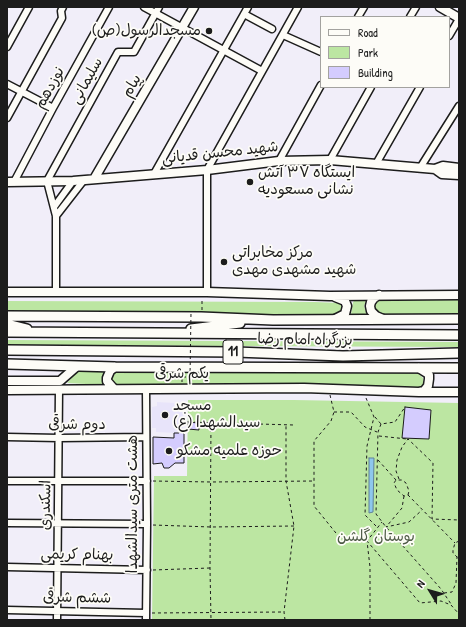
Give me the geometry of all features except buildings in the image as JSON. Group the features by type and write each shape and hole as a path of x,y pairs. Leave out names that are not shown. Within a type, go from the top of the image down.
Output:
{"highway":[{"path":"7,316 201,317 273,320 459,319"},
{"path":"146,334 273,320"},
{"path":"7,324 38,333"},
{"name":"بزرگراه امام رضا","path":"7,332 459,335"},
{"name":"بزرگراه امام رضا","path":"7,350 236,352 343,356 459,353"},
{"path":"236,352 374,368"},
{"path":"7,364 115,367 459,368"}],"main road":[{"name":"پیام","path":"94,179 194,7"},
{"path":"440,7 459,18"},
{"name":"شهید محسن قدیانی","path":"11,182 74,181 207,170 279,161 330,160 435,169 442,166 459,168"},
{"name":"شهید محسن قدیانی","path":"435,169 442,174 459,175"},
{"path":"7,292 205,292 330,296 459,295"},
{"path":"381,295 374,298 370,306 371,311 376,316 383,319"},
{"path":"330,296 345,301 347,306 346,314 332,320"},
{"path":"7,381 60,381 76,366"},
{"path":"114,389 107,381 107,378 110,371 115,367"},
{"path":"418,368 429,375 428,386 424,391 419,392"},
{"name":"یکم شرقی","path":"7,390 304,388 459,392"}],"street":[{"path":"7,47 29,7"},
{"path":"7,118 62,18 61,11 63,7"},
{"name":"نوزدهم","path":"11,182 109,7"},
{"path":"144,7 157,10 182,27 262,72"},
{"path":"154,174 248,7"},
{"path":"205,292 207,170 298,7"},
{"path":"359,16 364,7"},
{"path":"411,16 416,7"},
{"name":"سلیمانی","path":"47,181 118,52 134,52 157,10"},
{"path":"244,14 272,29"},
{"path":"450,34 459,18"},
{"path":"283,35 320,52"},
{"path":"7,84 53,108"},
{"path":"279,161 320,87"},
{"path":"330,160 370,88"},
{"path":"376,164 419,88"},
{"path":"420,168 459,106"},
{"path":"56,216 84,180"},
{"path":"47,181 56,216 56,292"},
{"path":"54,207 74,181"},
{"name":"اسکندری","path":"57,620 60,389"},
{"name":"هشت متری سیدالشهدا","path":"146,389 146,620"},
{"name":"دوم شرقی","path":"7,437 146,437"},
{"path":"7,481 147,481"},
{"path":"7,523 58,525 147,524"},
{"name":"بهنام کریمی","path":"7,567 146,570"},
{"name":"ششم شرقی","path":"7,610 146,613"}],"path":[{"path":"202,312 205,292"},
{"path":"182,376 190,377 191,312"},
{"path":"329,389 334,412 331,421 314,441 314,506 340,538 367,541 420,603 441,601 451,605"},
{"path":"362,390 374,417 381,424"},
{"path":"381,424 395,422 405,408"},
{"path":"334,412 351,412 365,427 378,432"},
{"path":"374,417 367,446 365,515 378,528"},
{"path":"188,422 294,425"},
{"path":"211,423 211,620"},
{"path":"381,424 378,432 376,514 444,593 451,605 459,614"},
{"path":"285,620 284,612 294,526 286,480 286,425"},
{"path":"378,436 408,439 433,463 432,519"},
{"path":"408,439 402,447 397,460 396,471 399,479 408,486 408,495 455,543"},
{"path":"378,460 396,480"},
{"path":"147,481 211,482 314,480"},
{"path":"396,480 394,483 397,490 404,496"},
{"path":"404,496 408,495"},
{"path":"386,527 402,508 404,496"},
{"path":"386,527 409,522 422,510"},
{"path":"432,519 459,520"},
{"path":"370,620 370,567 367,541 382,522"},
{"path":"147,524 211,527 294,526"},
{"path":"444,593 452,592 456,583 458,557 453,553 455,543 459,540"},
{"path":"146,570 210,568"},
{"path":"146,613 284,612"}],"shaded area":[{"path":"157,402 174,403 175,409 183,408 183,429 179,429 177,433 156,432 156,428 152,428 152,407 157,406"}],"green space":[{"path":"358,298 367,298 364,306 367,315 351,314 353,302"},
{"path":"376,299 459,299 459,315 379,314 373,308"},
{"path":"7,301 315,302 339,303 344,305 343,312 330,317 226,313 7,312"},
{"path":"7,340 459,342 459,347 7,345"},
{"path":"104,371 103,385 67,383 77,372"},
{"path":"113,372 411,373 419,374 423,378 424,384 420,388 114,384 112,379"},
{"name":"بوستان گلشن","path":"188,400 459,403 459,620 152,620 154,476 187,476"}],"water":[{"path":"369,458 374,458 373,512 369,513"}],"place":[{"name":"مسجدالرسول(ص)","path":"209,31"},
{"name":"ایستگاه ۳۷ آتش نشانی مسعودیه","path":"250,182"},
{"name":"مرکز مخابراتی شهید مشهدی مهدی","path":"224,262"},
{"name":"مسجد سیدالشهدا (ع)","path":"165,415"},
{"name":"حوزه علمیه مشکو","path":"169,451"}]}
